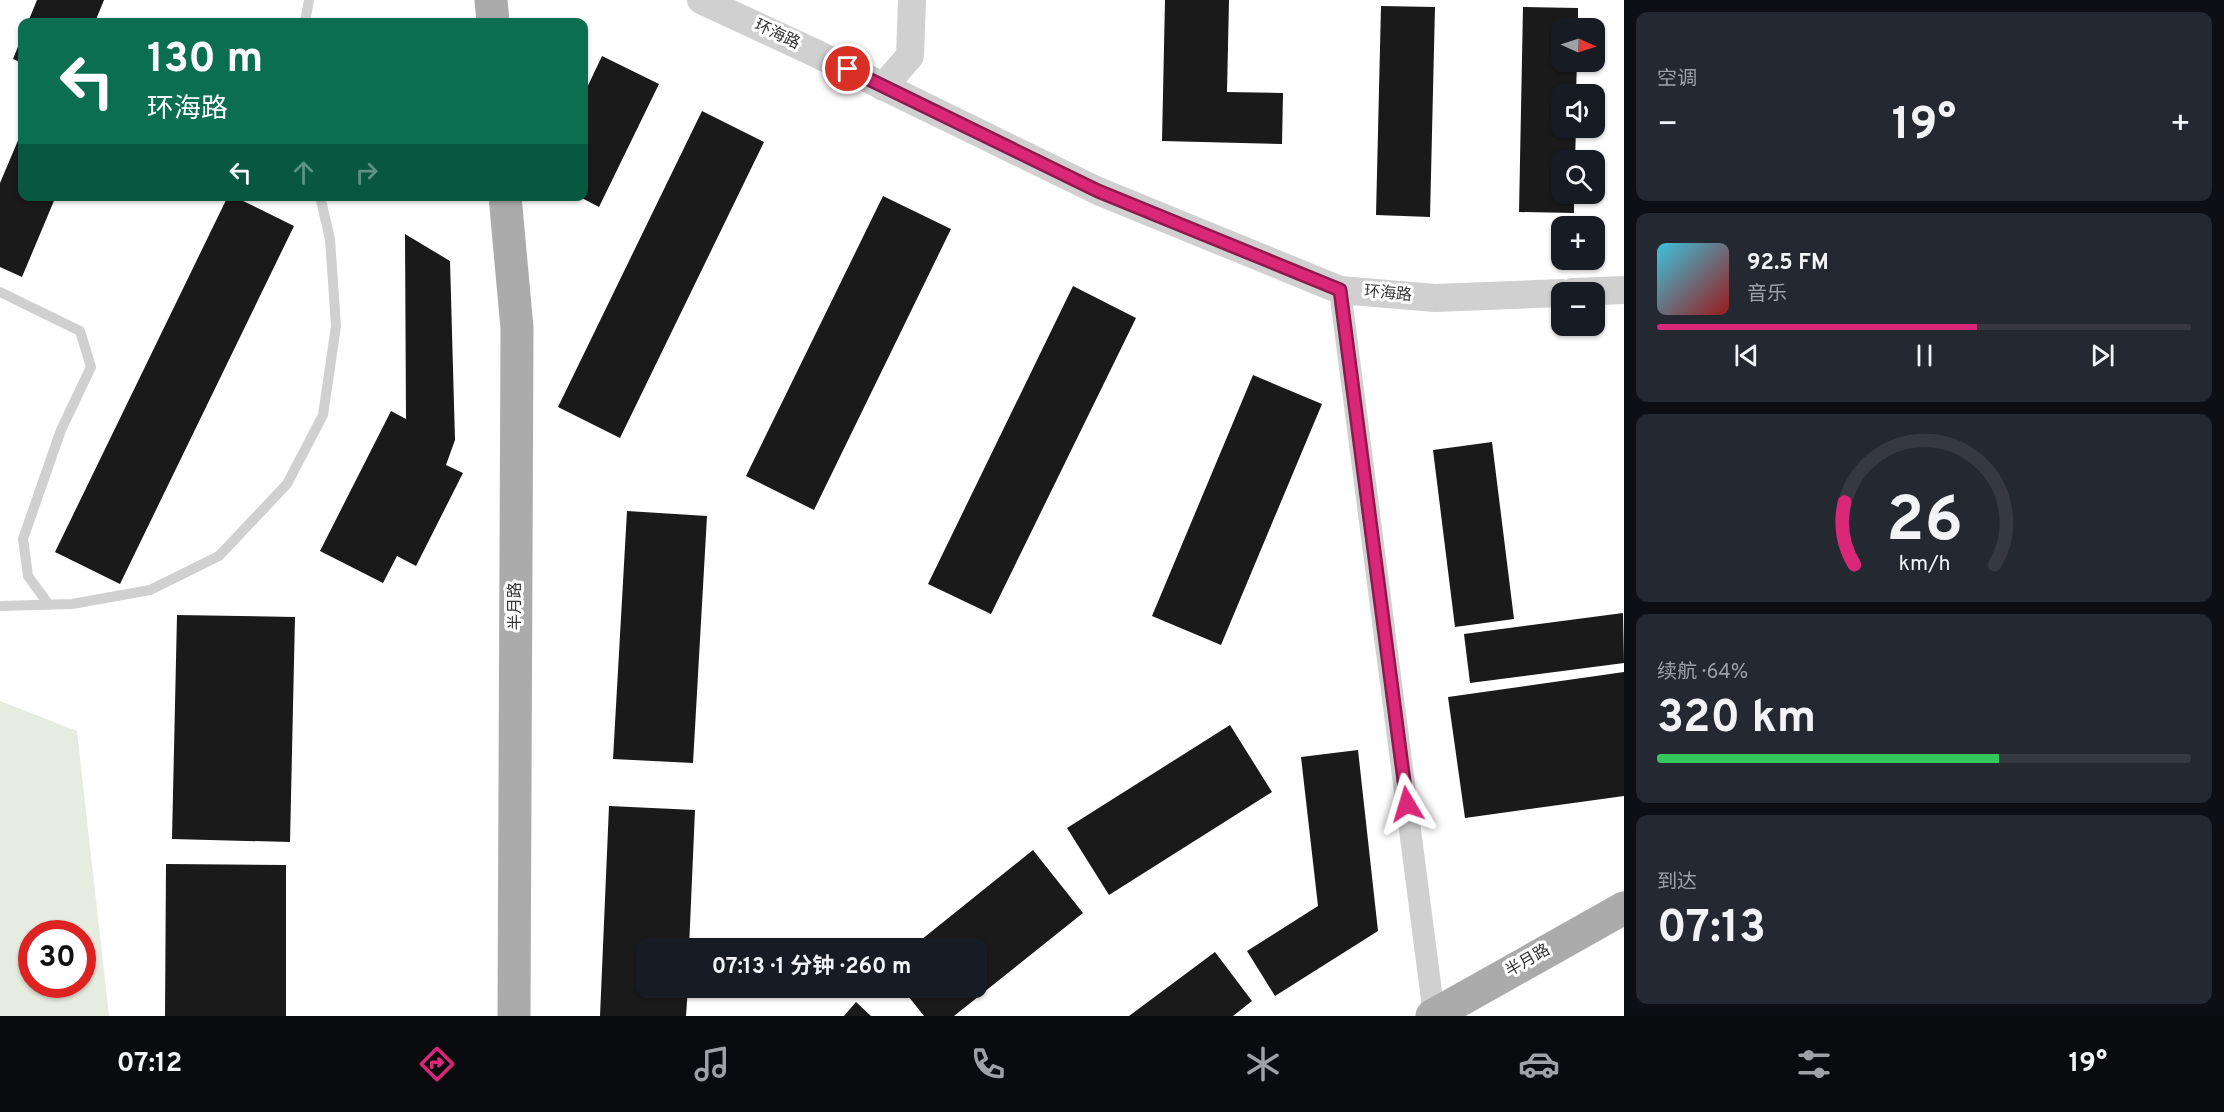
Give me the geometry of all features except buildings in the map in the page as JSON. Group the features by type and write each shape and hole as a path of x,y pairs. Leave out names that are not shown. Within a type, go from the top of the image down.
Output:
{"main road":[{"path":"491,0 493,18"},
{"name":"半月路","path":"505,201 517,328 514,1016"},
{"name":"半月路","path":"1433,1015 1624,908"}],"street":[{"name":"环海路","path":"701,0 1098,191 1340,290 1435,298 1551,293"},
{"path":"882,87 910,56 912,0"},
{"path":"1340,290 1433,1015"},
{"path":"1605,291 1624,291"}],"lane":[{"path":"306,18 309,0"},
{"path":"0,606 72,604 150,590 219,556 287,484 323,414 336,326 330,239 321,201"},
{"path":"0,292 80,331 91,367 61,430 23,539 28,576 49,605"}],"shaded area":[{"path":"0,701 77,731 109,1016 0,1016"}],"route":[{"path":"848,69 1098,191 1340,290 1407,804"}]}
